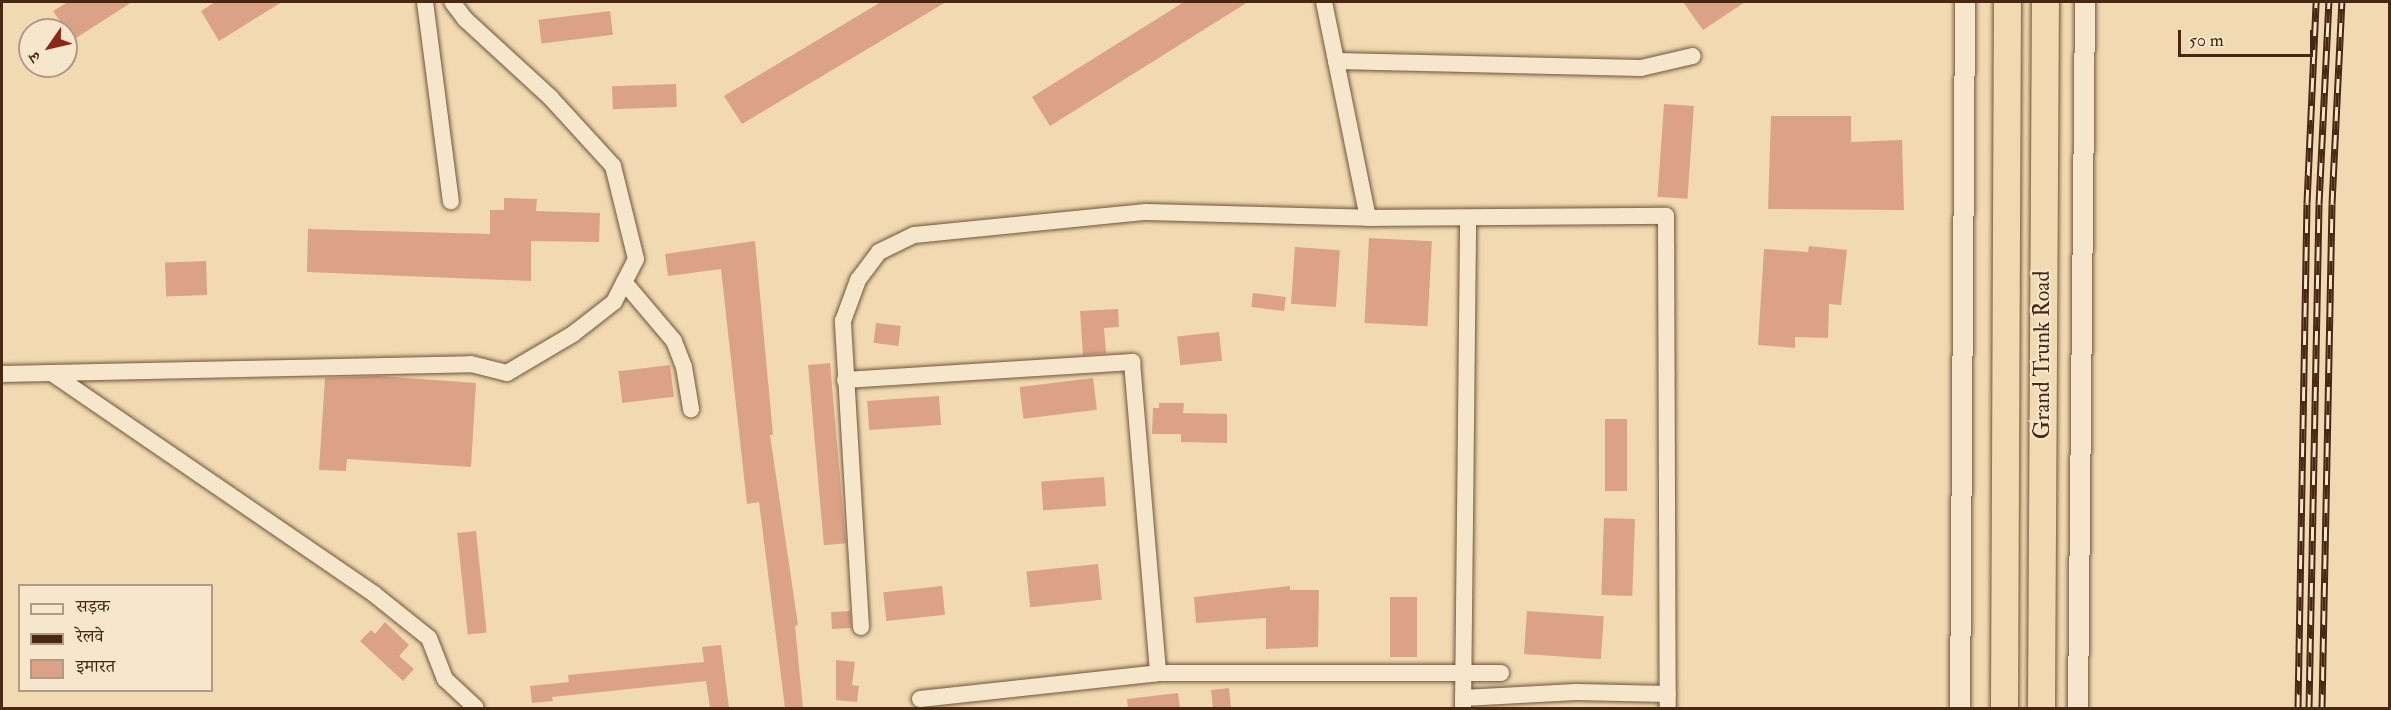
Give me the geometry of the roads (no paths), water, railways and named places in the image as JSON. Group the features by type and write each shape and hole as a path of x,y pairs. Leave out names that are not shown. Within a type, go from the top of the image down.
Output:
{"highway":[{"name":"Grand Trunk Road","path":"2004,708 2007,2"},
{"name":"Grand Trunk Road","path":"2041,708 2045,2"}],"street":[{"path":"425,2 451,201"},
{"path":"2,374 471,364 507,373 573,334 614,302 636,259 613,166 551,98 465,18 452,2"},
{"path":"1324,2 1368,218"},
{"path":"1960,708 1965,2"},
{"path":"2078,708 2084,378 2085,2"},
{"path":"1336,60 1641,68 1693,56"},
{"path":"861,627 843,321 858,280 879,252 914,235 1146,213 1368,218 1666,216 1668,701 1576,692 1463,703 1468,218"},
{"path":"624,282 674,340 684,367 691,409"},
{"path":"845,380 1132,363 1158,673"},
{"path":"53,374 374,594 429,638 445,679 476,708"},
{"path":"920,699 1158,673 1501,674"}],"railway":[{"path":"2298,708 2307,203 2316,2"},
{"path":"2309,708 2319,204 2329,2"},
{"path":"2322,708 2332,204 2342,2"}]}
